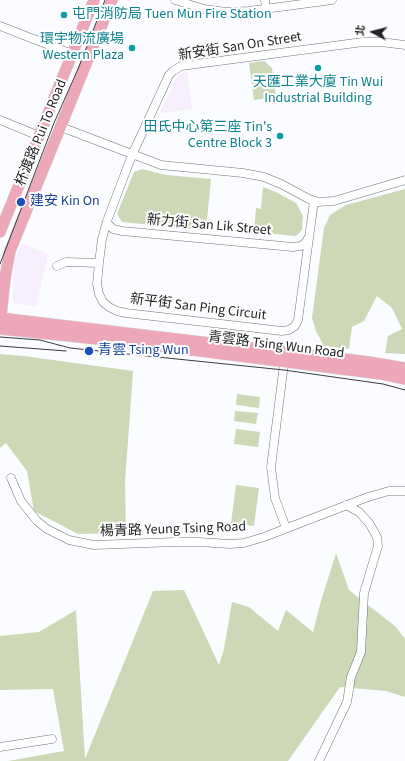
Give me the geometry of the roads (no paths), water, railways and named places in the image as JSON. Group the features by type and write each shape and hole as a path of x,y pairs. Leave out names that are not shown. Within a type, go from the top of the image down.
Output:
{"main road":[{"name":"杯渡路 Pui To Road","path":"0,232 94,0"},
{"name":"杯渡路 Pui To Road","path":"0,323 5,278 10,251 112,0"},
{"name":"青雲路 Tsing Wun Road","path":"0,323 76,326 285,357 405,379"},
{"name":"青雲路 Tsing Wun Road","path":"285,357 369,362 404,368"}],"street":[{"path":"175,0 193,7 215,11 238,12 266,4 332,0"},
{"path":"0,26 72,54"},
{"name":"新安街 San On Street","path":"132,155 169,75 177,68 363,42 382,42 405,45"},
{"path":"0,120 39,136"},
{"path":"61,127 154,163 168,166 257,175 272,180 314,201 323,203 405,180"},
{"name":"新平街 San Ping Circuit","path":"132,155 106,221 102,239 97,284 98,294 106,305 126,314 286,331 292,328 298,320 314,201"},
{"name":"新力街 San Lik Street","path":"106,221 113,229 122,231 293,247 304,244 309,236"},
{"path":"57,266 66,262 99,263"},
{"path":"285,357 271,467 275,498 286,528"},
{"name":"楊青路 Yeung Tsing Road","path":"11,478 21,501 37,521 58,535 81,543 94,545 193,542 238,543 257,539 383,492 405,491"},
{"path":"319,761 348,702 351,677 360,655 364,593 378,546 376,534 369,523 359,512 346,505"},
{"path":"0,746 52,739"}],"tram line":[{"path":"0,264 54,123 78,69 105,0"},
{"path":"0,337 40,340 70,348 284,370 383,384 405,390"},
{"path":"0,346 66,351"}],"place":[{"name":"屯門消防局 Tuen Mun Fire Station","path":"64,15"},
{"name":"環宇物流廣場 Western Plaza","path":"132,48"},
{"name":"天匯工業大廈 Tin Wui Industrial Building","path":"318,68"},
{"name":"田氏中心第三座 Tin's Centre Block 3","path":"280,136"},
{"name":"建安 Kin On","path":"21,202"},
{"name":"青雲 Tsing Wun","path":"89,351"}]}
